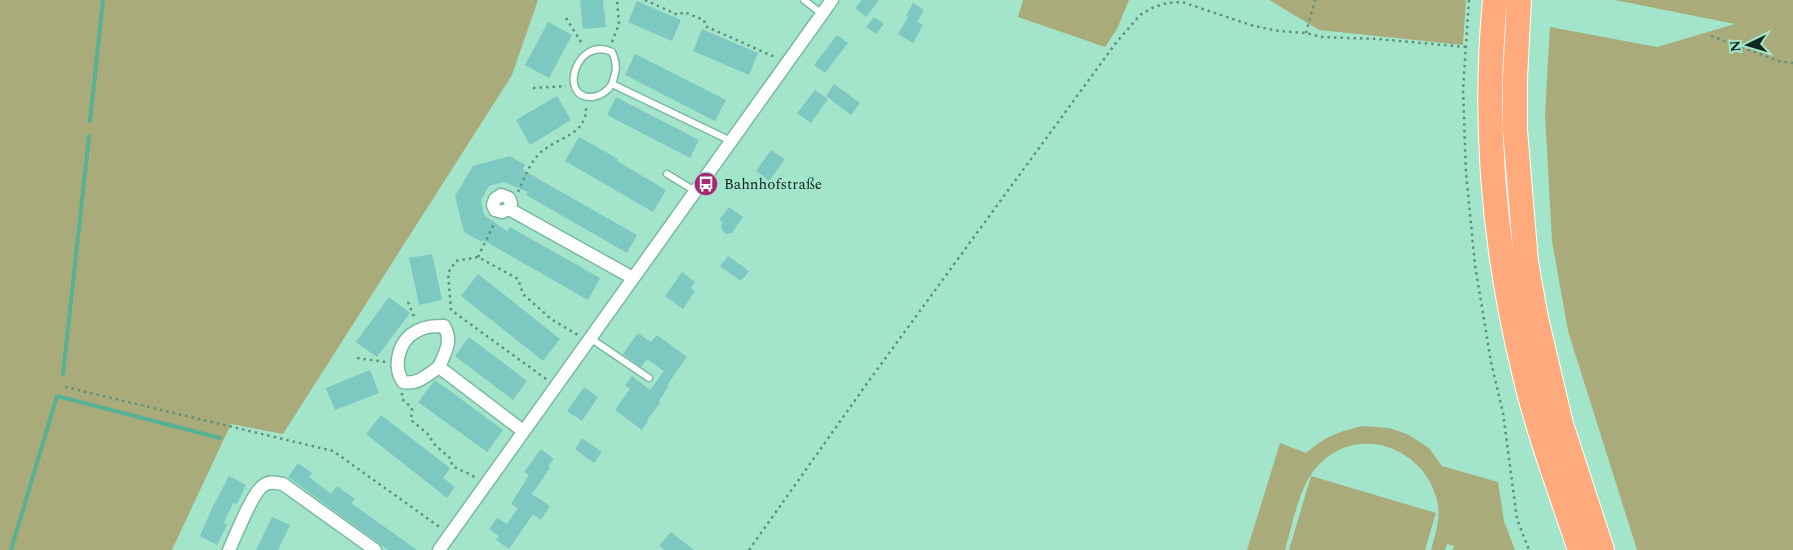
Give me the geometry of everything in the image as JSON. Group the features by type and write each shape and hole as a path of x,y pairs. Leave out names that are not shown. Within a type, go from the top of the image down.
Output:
{"highway":[{"path":"1494,0 1490,88 1492,148 1498,223 1505,277 1513,327 1525,379 1580,550"},
{"path":"1519,0 1515,70 1515,130 1526,262 1536,318 1561,424 1602,550"}],"street":[{"path":"439,550 832,0"},
{"path":"506,206 633,278"},
{"path":"433,326 444,326 449,334 449,341 439,367 418,382 410,384 403,382 398,374 397,364 400,351 407,340 420,330 433,326"},
{"path":"439,367 523,431"},
{"path":"229,550 253,499 262,486 269,482 283,484 375,550"}],"lane":[{"path":"804,0 822,14"},
{"path":"603,48 609,51 612,52 617,63 612,84 608,90 596,96 582,96 574,86 574,74 584,56 590,50 603,48"},
{"path":"612,84 731,141"},
{"path":"667,174 695,191"},
{"path":"589,339 648,378"}],"path":[{"path":"609,51 619,24 617,0"},
{"path":"645,0 678,15 684,12 704,20 705,26 787,62"},
{"path":"1306,33 1314,0"},
{"path":"1469,0 1463,90 1466,173 1475,265 1491,362 1503,412 1517,519 1529,550"},
{"path":"748,550 931,295 1055,129 1115,44 1140,15 1160,5 1182,2 1254,26 1278,31 1306,33 1321,37 1378,39 1466,47"},
{"path":"566,18 588,53"},
{"path":"1712,36 1779,61 1793,63"},
{"path":"478,257 498,216 518,194 530,166 539,154 582,125 586,113 582,96 564,85 533,88"},
{"path":"555,386 451,310 448,273 456,262 478,257 518,279 524,294 551,318 589,339"},
{"path":"408,302 420,330"},
{"path":"357,358 397,364"},
{"path":"403,382 402,399 412,408 411,420 429,435 433,443 451,459 452,464 459,470 467,472 485,484"},
{"path":"65,388 333,451 450,535"}],"green space":[{"path":"0,0 538,0 512,75 283,434 231,424 172,550 0,550"},
{"path":"1023,0 1129,0 1117,29 1105,47 1018,17"},
{"path":"1269,0 1466,0 1463,45 1319,30"},
{"path":"1615,0 1793,0 1793,550 1637,550 1568,331 1552,241 1545,114 1550,27 1657,47 1735,24"},
{"path":"1363,426 1389,428 1407,434 1429,448 1442,466 1498,482 1504,521 1515,550 1453,550 1454,546 1447,544 1445,550 1431,550 1437,528 1438,505 1431,485 1420,468 1405,455 1388,447 1369,444 1350,446 1332,454 1316,468 1300,496 1285,550 1247,550 1280,443 1306,453 1332,435"},
{"path":"1311,476 1436,513 1425,550 1289,550"}],"building":[{"path":"580,0 603,0 606,27 583,29"},
{"path":"862,0 879,0 866,17 855,8"},
{"path":"637,1 681,20 672,41 628,22"},
{"path":"913,3 924,10 917,22 923,25 913,43 898,34 908,17 906,16"},
{"path":"874,17 884,24 876,34 866,27"},
{"path":"548,22 572,35 549,78 525,65"},
{"path":"702,29 758,53 749,75 693,51"},
{"path":"837,35 848,43 825,73 814,65"},
{"path":"635,54 726,100 715,121 625,75"},
{"path":"834,84 860,103 851,115 826,96"},
{"path":"815,90 828,99 811,123 797,113"},
{"path":"557,96 571,120 530,145 516,120"},
{"path":"616,97 699,140 690,158 607,115"},
{"path":"579,137 618,159 617,161 666,190 653,212 565,161"},
{"path":"771,150 785,159 769,181 756,171"},
{"path":"510,156 525,165 523,170 637,235 627,253 526,195 528,192 504,182 489,186 481,200 484,215 507,231 510,227 600,278 588,300 483,240 482,242 464,232 455,196 473,166"},
{"path":"729,207 743,217 732,233 726,234 722,230 721,225 723,222 719,220"},
{"path":"432,254 442,300 419,305 409,258"},
{"path":"728,256 749,271 741,281 720,266"},
{"path":"682,272 695,282 691,288 695,291 683,309 665,296"},
{"path":"478,274 560,339 543,361 461,296"},
{"path":"389,297 410,313 377,357 356,342"},
{"path":"638,333 651,342 657,335 687,357 667,386 659,401 660,403 642,430 615,410 630,389 625,385 632,376 650,390 664,371 647,359 641,367 623,354"},
{"path":"469,337 527,381 513,400 455,356"},
{"path":"370,370 379,393 335,410 326,388"},
{"path":"435,380 503,430 487,452 418,402"},
{"path":"584,387 598,397 582,421 567,411"},
{"path":"381,415 450,468 443,478 455,487 447,498 366,434"},
{"path":"582,438 602,452 594,463 575,449"},
{"path":"541,449 554,459 532,494 550,506 541,520 533,514 509,549 496,540 499,536 489,529 497,518 507,524 518,508 511,504 529,475 524,472"},
{"path":"298,463 312,473 309,477 331,494 337,486 355,499 351,503 417,550 388,550 288,477"},
{"path":"229,476 246,485 237,504 233,503 224,523 227,525 217,545 200,536"},
{"path":"272,517 290,525 278,550 256,550"},
{"path":"671,532 694,550 665,550 659,546"}],"waterway":[{"path":"90,121 103,0"},
{"path":"63,374 89,136"},
{"path":"11,550 57,396 220,438"}],"place":[{"name":"Bahnhofstraße","path":"706,184"}]}
